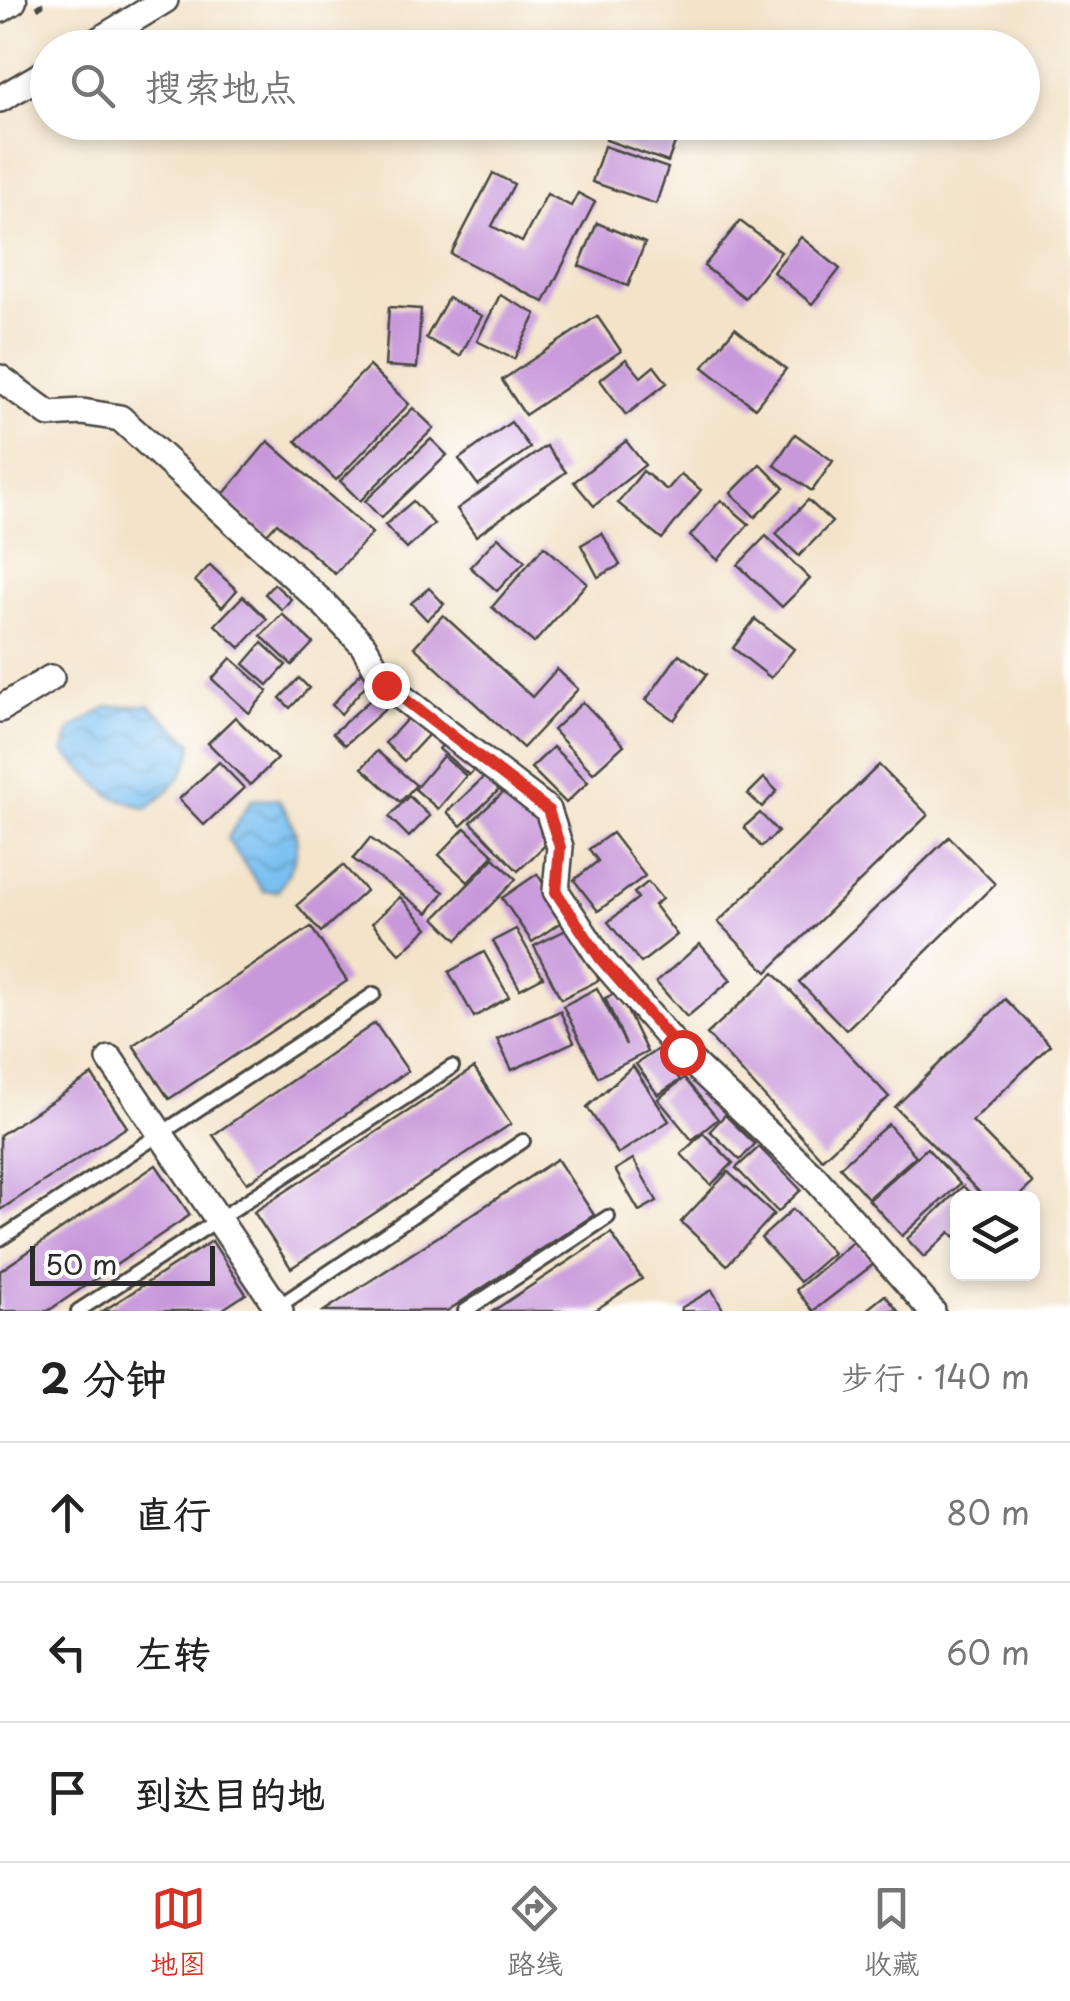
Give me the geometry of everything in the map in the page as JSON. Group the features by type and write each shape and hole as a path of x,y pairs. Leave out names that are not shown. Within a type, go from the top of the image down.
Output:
{"street":[{"path":"0,6 11,0"},
{"path":"116,30 165,0"},
{"path":"0,100 30,82"},
{"path":"0,378 50,414 120,418 325,606 363,645 386,685 548,810 560,847 556,892 600,958 682,1052 840,1205 932,1311"},
{"path":"0,709 51,678"},
{"path":"110,1059 276,1310"}],"lane":[{"path":"0,1239 374,994"},
{"path":"78,1311 452,1067"},
{"path":"276,1310 524,1142"},
{"path":"465,1311 608,1217"}],"water":[{"path":"149,705 192,743 183,772 147,809 109,795 64,752 71,729 107,707"},
{"path":"278,799 292,824 297,845 292,866 278,891 263,891 227,839 251,800"}],"building":[{"path":"606,140 676,140 668,162"},
{"path":"604,146 668,168 656,204 592,182"},
{"path":"493,173 514,184 492,226 522,242 547,194 571,206 578,193 595,202 544,302 451,254"},
{"path":"740,221 781,252 745,298 704,266"},
{"path":"597,223 645,243 628,286 579,266"},
{"path":"801,237 840,269 812,304 773,272"},
{"path":"500,295 536,314 514,359 477,341"},
{"path":"448,298 482,316 460,356 426,338"},
{"path":"389,307 421,309 417,368 385,366"},
{"path":"597,316 621,351 525,415 502,380"},
{"path":"735,328 786,369 755,408 703,367"},
{"path":"626,359 641,377 654,366 667,383 626,415 600,380"},
{"path":"369,366 409,404 336,480 296,441"},
{"path":"413,408 434,428 360,501 340,481"},
{"path":"511,422 530,448 478,485 459,459"},
{"path":"795,434 833,461 812,491 774,465"},
{"path":"431,439 447,455 381,518 365,501"},
{"path":"268,441 372,533 335,574 277,523 266,535 221,497"},
{"path":"626,441 645,465 594,506 574,482"},
{"path":"546,446 566,472 476,536 457,509"},
{"path":"760,464 784,488 755,517 731,493"},
{"path":"643,471 667,490 681,474 701,490 662,539 618,503"},
{"path":"721,500 749,524 718,560 690,536"},
{"path":"808,500 832,522 799,556 776,534"},
{"path":"413,501 434,524 407,549 385,525"},
{"path":"602,533 620,565 598,577 581,545"},
{"path":"766,536 810,579 782,607 738,565"},
{"path":"498,537 525,561 497,591 470,567"},
{"path":"544,546 587,583 534,643 492,607"},
{"path":"210,565 237,590 222,607 195,581"},
{"path":"274,584 291,599 282,610 265,594"},
{"path":"429,588 444,604 427,620 411,603"},
{"path":"243,596 267,619 240,648 215,625"},
{"path":"282,614 313,643 292,665 261,636"},
{"path":"443,615 532,697 557,669 578,689 523,748 414,647"},
{"path":"755,619 794,649 771,678 733,648"},
{"path":"262,643 286,665 268,685 244,664"},
{"path":"679,654 707,674 674,720 646,700"},
{"path":"231,658 268,691 249,713 212,679"},
{"path":"361,672 370,680 341,714 332,705"},
{"path":"299,678 309,688 290,708 280,698"},
{"path":"380,691 391,704 345,745 333,733"},
{"path":"583,702 624,745 593,773 553,730"},
{"path":"410,716 429,734 404,761 385,743"},
{"path":"235,717 277,759 250,785 208,743"},
{"path":"449,738 479,764 469,775 439,749"},
{"path":"553,747 588,782 566,803 531,768"},
{"path":"377,751 416,785 400,802 362,768"},
{"path":"443,756 466,776 438,809 415,789"},
{"path":"219,762 244,788 204,825 179,799"},
{"path":"879,765 928,815 767,972 718,922"},
{"path":"486,775 500,789 461,826 447,812"},
{"path":"764,778 777,791 762,807 748,794"},
{"path":"509,787 556,835 518,871 471,822"},
{"path":"409,796 430,816 409,837 389,817"},
{"path":"760,813 778,832 761,847 744,827"},
{"path":"465,828 494,855 468,882 439,855"},
{"path":"612,833 645,876 598,911 574,880 598,861 589,849"},
{"path":"949,837 995,884 846,1030 799,982"},
{"path":"370,838 444,892 428,913 353,859"},
{"path":"494,858 516,879 457,940 435,918"},
{"path":"343,865 366,891 321,932 297,905"},
{"path":"537,874 567,918 532,942 502,898"},
{"path":"648,882 662,899 654,905 677,935 641,963 608,922 638,898 634,893"},
{"path":"400,897 428,928 400,954 372,923"},
{"path":"311,927 347,981 169,1099 133,1045"},
{"path":"572,927 599,980 561,999 534,946"},
{"path":"516,929 543,977 520,989 493,941"},
{"path":"700,944 731,980 687,1017 656,982"},
{"path":"484,952 509,997 474,1017 449,972"},
{"path":"774,973 889,1097 822,1159 707,1034"},
{"path":"597,988 626,1045 605,998 618,992 647,1052 598,1077 563,1006"},
{"path":"1005,999 1050,1045 972,1121 1033,1183 1024,1191 978,1191 895,1107"},
{"path":"560,1011 574,1042 512,1070 497,1039"},
{"path":"375,1023 408,1071 247,1183 213,1135"},
{"path":"658,1049 680,1080 658,1095 636,1064"},
{"path":"633,1066 669,1121 618,1154 587,1107"},
{"path":"474,1068 511,1124 291,1268 254,1212"},
{"path":"92,1075 127,1127 0,1210 0,1135"},
{"path":"684,1078 718,1119 692,1140 658,1099"},
{"path":"725,1115 755,1144 740,1160 710,1131"},
{"path":"888,1124 916,1156 868,1198 840,1167"},
{"path":"703,1133 733,1163 711,1185 681,1154"},
{"path":"759,1147 801,1190 778,1212 736,1168"},
{"path":"927,1148 960,1184 902,1236 869,1200"},
{"path":"557,1159 594,1215 447,1311 324,1311"},
{"path":"633,1159 657,1201 639,1211 615,1170"},
{"path":"156,1165 190,1215 48,1311 0,1311 0,1271"},
{"path":"728,1172 774,1214 727,1265 681,1222"},
{"path":"950,1198 950,1232 924,1257 907,1239"},
{"path":"793,1209 833,1253 800,1282 761,1238"},
{"path":"611,1233 642,1279 594,1311 493,1311"},
{"path":"855,1240 875,1263 813,1311 796,1290"},
{"path":"212,1241 246,1294 220,1311 103,1311"},
{"path":"712,1290 724,1311 682,1311 681,1308"},
{"path":"885,1295 898,1311 865,1311"}],"route":[{"path":"386,685 548,810 557,826 560,847 556,892 600,958 682,1052"}]}
